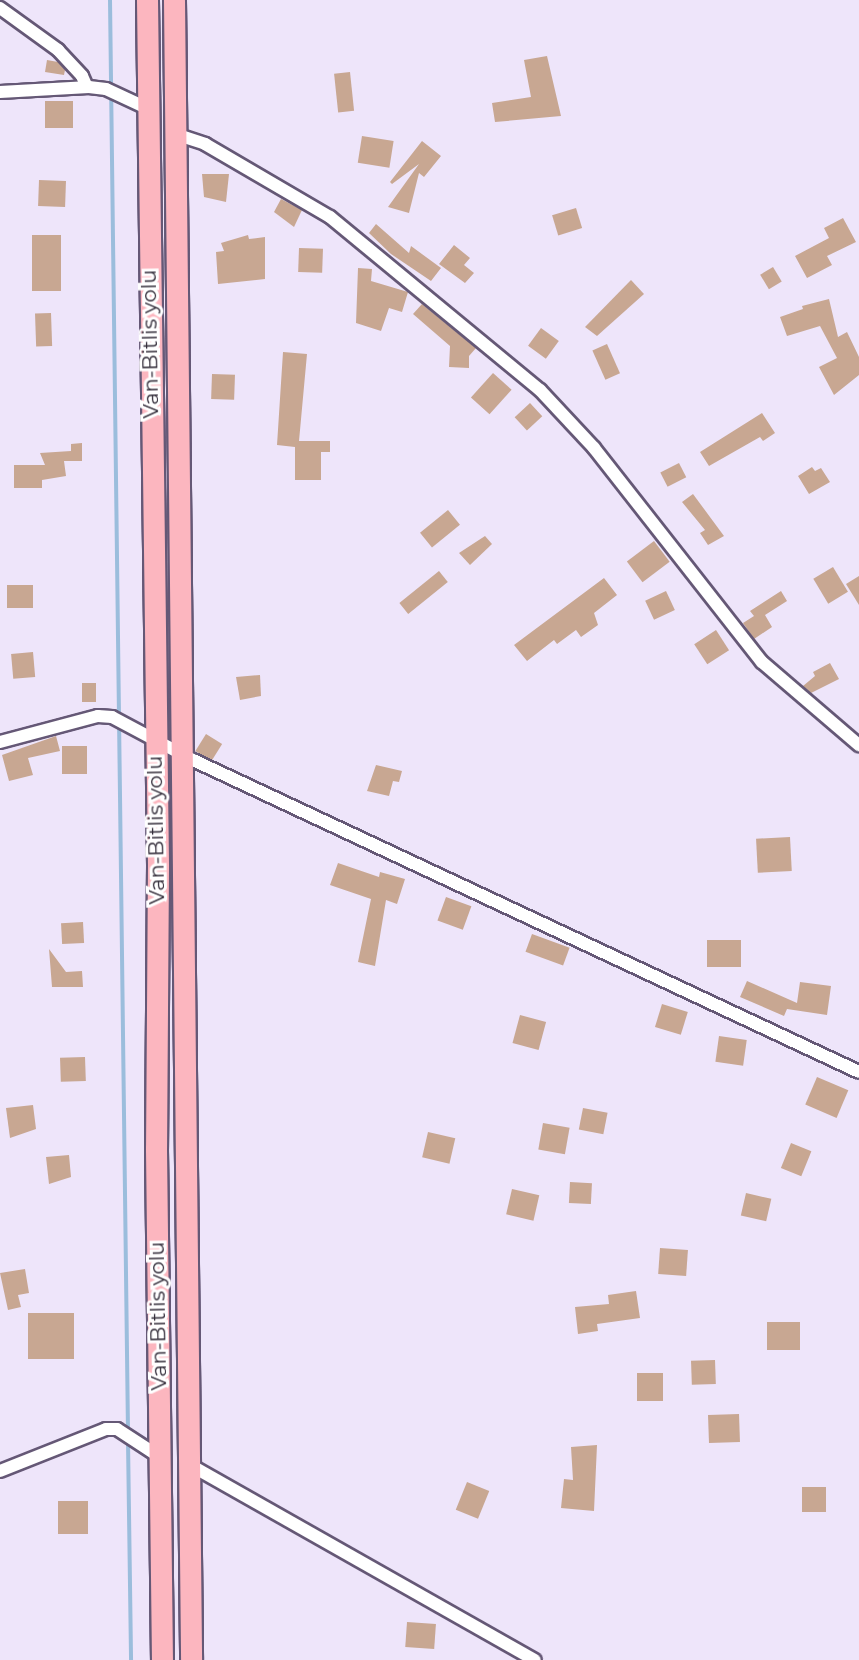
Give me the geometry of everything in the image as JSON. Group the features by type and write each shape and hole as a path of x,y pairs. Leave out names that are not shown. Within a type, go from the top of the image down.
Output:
{"highway":[{"name":"Van-Bitlis yolu","path":"147,0 162,1660"},
{"name":"Van-Bitlis yolu","path":"174,0 191,1660"}],"street":[{"path":"0,8 58,50 82,76 88,87"},
{"path":"0,92 88,87 106,89 147,108"},
{"path":"175,134 206,144 330,217 540,390 594,448 762,662 859,745"},
{"path":"0,742 98,716 112,717 180,754 859,1072"},
{"path":"0,1471 111,1429 160,1457"},
{"path":"190,1465 535,1660"}],"building":[{"path":"547,56 561,116 495,122 492,103 531,97 524,60"},
{"path":"47,60 58,62 65,70 64,75 45,72"},
{"path":"350,72 354,111 338,112 334,74"},
{"path":"45,101 73,101 73,128 45,128"},
{"path":"362,136 394,141 389,168 358,163"},
{"path":"422,141 441,156 424,177 419,173 409,213 388,207 419,164 392,184 390,182"},
{"path":"202,174 229,174 226,202 204,197"},
{"path":"39,180 66,181 65,207 38,206"},
{"path":"281,199 302,210 294,227 274,212"},
{"path":"576,208 582,228 558,235 552,215"},
{"path":"843,218 856,242 827,256 832,265 807,278 795,256 829,238 824,228"},
{"path":"376,224 409,253 411,246 441,268 431,281 391,254 369,233"},
{"path":"32,235 61,235 61,291 32,291"},
{"path":"248,235 249,239 265,237 265,279 218,284 216,252 224,251 221,243"},
{"path":"454,245 470,258 464,265 474,273 465,283 439,264"},
{"path":"299,248 323,249 322,273 298,272"},
{"path":"773,267 782,282 769,289 760,275"},
{"path":"358,268 372,269 371,281 408,292 402,312 389,308 381,331 356,323"},
{"path":"631,280 644,294 597,336 585,327"},
{"path":"829,299 838,337 847,332 859,357 859,375 834,395 819,367 837,358 820,326 787,336 780,317 803,309 802,306"},
{"path":"422,304 476,348 469,356 469,368 449,367 450,346 413,314"},
{"path":"51,313 52,346 36,347 35,314"},
{"path":"541,328 559,341 546,359 528,346"},
{"path":"607,344 620,373 605,380 592,351"},
{"path":"283,352 307,354 299,441 330,441 330,452 321,452 321,480 295,480 295,447 277,445"},
{"path":"493,373 512,390 489,414 471,398"},
{"path":"212,374 235,375 234,400 211,399"},
{"path":"530,403 542,416 527,430 515,417"},
{"path":"762,413 775,433 763,441 760,437 709,466 700,452"},
{"path":"82,443 82,461 64,461 66,476 42,480 42,488 14,488 14,465 45,465 40,453 71,451 71,444"},
{"path":"679,463 686,477 668,487 660,473"},
{"path":"812,467 815,471 821,468 830,482 809,494 798,476"},
{"path":"693,494 724,536 708,545 700,533 705,530 682,502"},
{"path":"448,510 460,525 432,547 420,533"},
{"path":"485,536 492,544 470,565 459,553"},
{"path":"654,541 670,562 642,582 627,561"},
{"path":"833,567 848,592 828,604 813,579"},
{"path":"439,571 448,582 408,614 399,603"},
{"path":"859,576 859,605 846,584"},
{"path":"604,578 617,595 594,613 598,625 581,637 576,630 557,644 554,640 527,661 514,645"},
{"path":"7,585 33,585 33,608 7,608"},
{"path":"666,591 675,610 654,620 645,601"},
{"path":"781,591 787,601 765,615 772,627 754,639 743,623 754,616 750,611"},
{"path":"716,630 729,650 707,664 694,644"},
{"path":"33,652 35,677 13,679 11,654"},
{"path":"830,663 839,679 811,693 803,686 815,676 813,672"},
{"path":"260,675 261,696 240,700 236,677"},
{"path":"82,683 96,683 96,702 82,702"},
{"path":"206,734 222,744 212,761 195,751"},
{"path":"56,736 60,751 28,758 33,775 9,781 2,755"},
{"path":"62,746 87,746 87,774 62,774"},
{"path":"376,765 402,771 399,782 393,781 389,796 367,791"},
{"path":"790,837 792,871 758,873 756,839"},
{"path":"338,863 379,877 380,872 405,879 397,904 386,900 375,966 358,962 371,899 330,885"},
{"path":"446,897 471,906 463,930 437,920"},
{"path":"83,922 84,943 62,944 61,923"},
{"path":"532,934 570,948 563,966 526,952"},
{"path":"707,940 741,940 741,967 707,967"},
{"path":"49,949 66,972 82,971 83,987 52,987"},
{"path":"747,981 797,1003 800,982 831,986 827,1015 787,1009 784,1016 740,997"},
{"path":"662,1004 688,1012 681,1035 655,1027"},
{"path":"520,1015 546,1022 539,1050 512,1043"},
{"path":"719,1036 747,1040 743,1066 715,1062"},
{"path":"85,1057 86,1081 61,1082 60,1058"},
{"path":"817,1077 848,1090 837,1118 805,1105"},
{"path":"33,1105 36,1129 10,1138 6,1108"},
{"path":"583,1108 608,1113 603,1134 579,1130"},
{"path":"543,1123 570,1128 565,1154 538,1150"},
{"path":"428,1132 455,1138 449,1164 422,1157"},
{"path":"791,1143 811,1151 801,1176 781,1168"},
{"path":"69,1155 71,1177 49,1184 46,1157"},
{"path":"570,1182 592,1183 591,1204 569,1203"},
{"path":"512,1189 539,1195 533,1221 506,1214"},
{"path":"746,1193 771,1199 766,1221 741,1215"},
{"path":"660,1248 688,1250 686,1276 658,1274"},
{"path":"25,1269 29,1293 18,1295 21,1307 8,1310 0,1273"},
{"path":"636,1291 640,1318 597,1324 598,1331 578,1334 575,1307 609,1304 608,1295"},
{"path":"28,1313 74,1313 74,1359 28,1359"},
{"path":"767,1322 800,1322 800,1350 767,1350"},
{"path":"715,1360 716,1384 692,1385 691,1361"},
{"path":"637,1373 663,1373 663,1401 637,1401"},
{"path":"739,1414 740,1442 709,1443 708,1415"},
{"path":"597,1445 594,1511 561,1508 564,1479 573,1480 571,1447"},
{"path":"467,1482 489,1491 478,1519 456,1510"},
{"path":"802,1487 826,1487 826,1512 802,1512"},
{"path":"58,1501 88,1501 88,1534 58,1534"},
{"path":"407,1622 436,1624 434,1649 405,1647"}],"waterway":[{"path":"110,0 128,1433"},
{"path":"128,1441 131,1660"}]}
